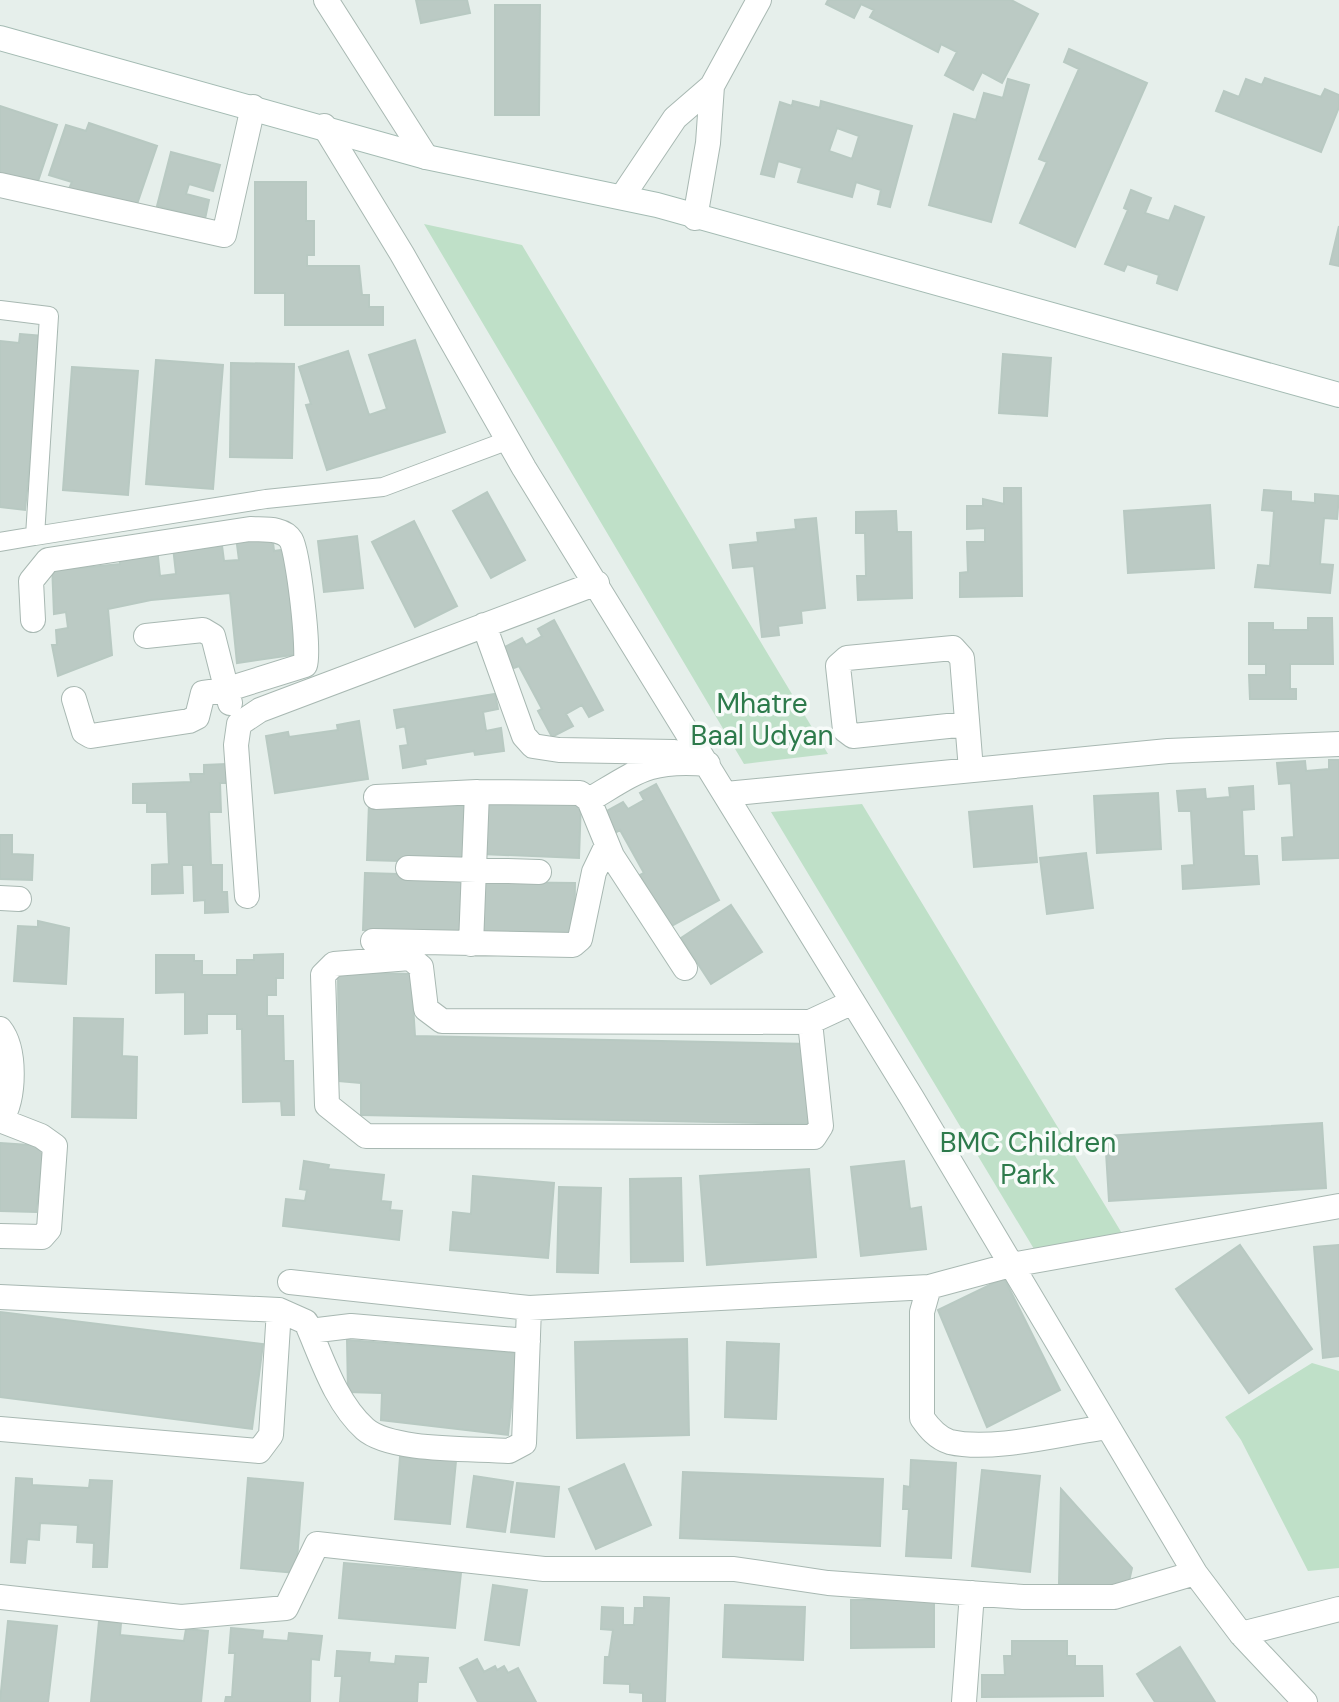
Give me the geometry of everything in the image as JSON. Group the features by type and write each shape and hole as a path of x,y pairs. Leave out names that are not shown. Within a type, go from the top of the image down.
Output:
{"street":[{"path":"326,0 426,157"},
{"path":"622,197 675,118 712,86 759,0"},
{"path":"0,38 324,126 426,157 622,197 1339,395"},
{"path":"695,218 708,143 712,86"},
{"path":"0,185 224,235 253,107"},
{"path":"324,126 509,440 853,1002 1195,1573 1241,1634 1305,1702"},
{"path":"33,620 31,581 48,560 250,529 280,531 291,541 308,657 305,665 225,690 203,693 197,717 189,721 91,736 84,732 74,699"},
{"path":"239,724 260,710 597,583"},
{"path":"484,625 524,736 533,746 704,758"},
{"path":"146,636 203,630 213,636 225,690 239,724 236,745 247,896"},
{"path":"967,724 853,736 845,730 838,666 847,658 953,648 962,658 971,770"},
{"path":"726,794 1168,751 1339,744"},
{"path":"589,800 641,769 670,761 704,758"},
{"path":"471,944 477,792"},
{"path":"376,797 477,792 580,793 589,800 607,845 685,968"},
{"path":"373,941 573,945 580,939 594,872 607,845"},
{"path":"408,868 539,872"},
{"path":"810,1022 821,1126 814,1137 366,1136 327,1105 323,975 334,964 410,958 421,967 426,1009 442,1021 810,1022 853,1002"},
{"path":"0,1029 10,1042 9,1108 0,1120 41,1136 55,1146 49,1229 42,1237 0,1236"},
{"path":"290,1282 529,1308 929,1287 1011,1265 1339,1206"},
{"path":"929,1287 922,1312 922,1418 932,1432 949,1442 1016,1443 1107,1427"},
{"path":"0,1297 279,1310 306,1322 337,1394 366,1430 391,1442 509,1451 524,1443 529,1308"},
{"path":"0,1429 259,1451 271,1435 279,1310"},
{"path":"310,1331 351,1326 528,1341"},
{"path":"0,1597 181,1617 286,1608 317,1544 544,1569 734,1569 828,1583 972,1593 1114,1597 1195,1573"},
{"path":"964,1702 972,1593"},
{"path":"1241,1634 1339,1609"}],"lane":[{"path":"0,310 49,316 35,536"},
{"path":"0,542 266,499 383,487 509,440"}],"green space":[{"name":"Mhatre Baal Udyan","path":"424,224 522,245 828,754 744,764"},
{"name":"BMC Children Park","path":"862,804 1126,1240 1034,1249 771,812"},
{"path":"1312,1363 1339,1371 1339,1568 1308,1571 1241,1440 1225,1417"}],"building":[{"path":"416,0 467,0 470,13 421,23"},
{"path":"828,0 1011,0 1038,14 1002,83 982,72 973,90 945,75 957,52 941,44 938,52 870,17 874,10 861,4 854,18 826,4"},
{"path":"495,5 540,5 539,115 495,115"},
{"path":"1069,49 1147,83 1075,247 1020,223 1047,162 1039,159 1079,69 1064,62"},
{"path":"1265,78 1321,97 1325,89 1339,95 1339,107 1321,152 1216,111 1224,91 1239,97 1246,79 1262,85"},
{"path":"1008,79 1029,85 991,222 929,205 954,114 976,120 984,93 1003,98"},
{"path":"793,101 820,108 821,101 912,126 890,207 878,204 881,190 856,182 852,197 798,182 802,168 778,161 774,177 761,174 780,102 792,106","holes":["837,128 859,136 852,159 829,151"]},
{"path":"0,106 57,125 35,190 0,178"},
{"path":"89,123 157,146 135,210 69,189 72,182 49,175 66,125 86,131"},
{"path":"171,152 220,165 213,191 189,184 186,194 209,200 205,219 157,206"},
{"path":"255,182 306,182 306,221 314,221 314,255 307,255 307,266 359,266 362,295 369,295 369,307 383,307 383,325 285,325 285,293 255,293"},
{"path":"1131,190 1151,198 1145,213 1169,221 1175,206 1204,217 1177,290 1157,283 1159,275 1127,264 1124,271 1105,264 1128,210 1124,208"},
{"path":"1339,226 1339,266 1330,264"},
{"path":"20,334 43,336 25,510 0,507 0,341 19,343"},
{"path":"415,340 445,432 327,470 306,405 311,404 299,367 348,351 369,415 387,409 369,355"},
{"path":"1003,354 1051,358 1047,416 999,413"},
{"path":"156,360 223,365 213,489 146,484"},
{"path":"231,363 294,364 292,458 230,457"},
{"path":"72,367 138,371 128,495 63,490"},
{"path":"1004,488 1021,488 1022,596 960,597 960,573 968,572 967,542 985,542 985,528 967,529 967,506 983,506 983,499 1004,504"},
{"path":"1264,490 1291,492 1291,501 1315,503 1315,494 1339,496 1337,519 1324,518 1320,564 1333,565 1330,593 1255,587 1258,565 1270,566 1274,511 1262,510"},
{"path":"487,492 525,560 491,578 453,511"},
{"path":"1210,505 1214,568 1128,573 1124,511"},
{"path":"896,511 897,532 911,532 912,598 858,600 857,576 866,576 865,533 856,533 856,512"},
{"path":"816,518 825,608 801,611 802,623 778,626 779,635 762,637 754,566 733,568 730,545 758,542 757,533 796,529 795,520"},
{"path":"414,521 457,606 415,627 372,542"},
{"path":"272,533 274,551 288,549 300,654 237,663 230,593 151,600 108,609 112,655 58,676 52,645 57,645 56,630 68,628 66,612 54,614 52,564 79,560 81,568 120,564 119,551 157,547 160,576 176,574 173,547 221,538 224,561 239,560 236,537"},
{"path":"357,536 363,588 324,592 318,541"},
{"path":"1308,618 1332,618 1333,664 1290,664 1290,689 1296,689 1296,699 1250,699 1249,675 1266,675 1266,664 1249,664 1249,623 1273,623 1273,630 1308,630"},
{"path":"554,620 603,710 589,717 582,705 566,714 573,726 552,737 538,711 542,709 519,666 514,668 503,648 522,638 526,645 542,636 538,629"},
{"path":"495,694 498,709 483,712 486,731 501,728 504,751 475,755 474,751 425,759 426,764 403,768 400,746 408,745 405,726 397,728 394,710"},
{"path":"359,721 368,779 275,793 266,736 288,732 289,737 338,730 337,725"},
{"path":"1329,760 1339,760 1339,858 1283,860 1282,838 1294,837 1291,783 1279,784 1277,763 1305,761 1306,771 1329,769"},
{"path":"226,764 227,783 220,783 221,812 209,812 211,865 222,865 222,892 227,892 228,912 205,913 205,900 194,901 193,865 182,865 183,893 152,894 152,865 169,864 167,812 147,812 147,803 133,803 133,784 191,782 190,774 204,774 204,765"},
{"path":"656,784 719,900 668,928 640,875 644,873 620,830 615,833 605,812 623,802 628,809 644,800 640,793"},
{"path":"1253,786 1254,809 1242,810 1244,856 1257,856 1259,884 1183,889 1182,866 1194,865 1191,811 1179,811 1177,791 1205,789 1206,799 1230,797 1229,788"},
{"path":"1158,793 1161,849 1097,853 1094,796"},
{"path":"483,797 581,800 579,858 481,854"},
{"path":"369,803 467,806 465,863 367,860"},
{"path":"1032,806 1037,862 974,867 969,812"},
{"path":"0,835 12,835 12,854 33,855 32,880 0,879"},
{"path":"1086,853 1093,908 1047,914 1040,858"},
{"path":"365,873 464,876 462,933 363,930"},
{"path":"485,882 575,883 574,939 483,939"},
{"path":"731,905 762,952 711,984 681,938"},
{"path":"38,921 69,928 66,984 14,981 18,926 38,927"},
{"path":"283,954 283,978 276,978 276,995 267,995 267,1016 283,1016 284,1061 293,1061 294,1115 282,1115 281,1101 243,1102 242,1029 237,1029 237,1014 207,1014 207,1033 185,1034 185,992 156,993 156,955 194,955 194,961 202,961 202,975 237,975 237,960 254,960 254,955"},
{"path":"338,972 411,974 415,1036 810,1044 810,1124 361,1115 361,1083 339,1081"},
{"path":"74,1018 123,1019 122,1056 137,1057 136,1118 72,1117"},
{"path":"1322,1123 1326,1188 1109,1201 1105,1136"},
{"path":"0,1143 44,1146 36,1212 0,1211"},
{"path":"304,1161 329,1165 328,1169 384,1175 381,1201 391,1202 390,1210 402,1211 399,1240 283,1226 286,1199 305,1201 307,1190 300,1189"},
{"path":"904,1161 910,1209 921,1207 926,1249 861,1256 851,1167"},
{"path":"809,1169 816,1257 707,1265 700,1176"},
{"path":"473,1176 554,1183 548,1258 450,1250 453,1212 471,1214"},
{"path":"681,1178 683,1261 631,1262 630,1179"},
{"path":"559,1187 601,1188 598,1273 557,1272"},
{"path":"1240,1245 1312,1349 1249,1393 1176,1289"},
{"path":"1339,1245 1339,1356 1323,1358 1314,1247"},
{"path":"1004,1278 1060,1390 987,1427 938,1310"},
{"path":"0,1312 263,1344 252,1429 0,1397"},
{"path":"687,1339 689,1435 577,1438 575,1342"},
{"path":"347,1340 517,1353 508,1435 381,1420 382,1393 348,1392"},
{"path":"727,1342 779,1344 776,1419 725,1417"},
{"path":"400,1457 456,1461 450,1524 395,1519"},
{"path":"911,1460 956,1463 951,1558 906,1556 909,1509 903,1509 904,1486 910,1487"},
{"path":"624,1464 651,1525 596,1549 569,1489"},
{"path":"982,1470 1040,1476 1030,1572 972,1566"},
{"path":"683,1472 883,1479 880,1546 680,1538"},
{"path":"474,1476 513,1482 505,1532 467,1527"},
{"path":"16,1478 32,1479 32,1485 89,1488 90,1480 112,1481 107,1567 93,1567 94,1543 77,1542 78,1525 40,1523 39,1540 27,1539 25,1563 11,1562"},
{"path":"248,1478 303,1483 296,1573 241,1568"},
{"path":"517,1483 559,1487 554,1537 511,1532"},
{"path":"1061,1489 1132,1568 1128,1586 1059,1584"},
{"path":"344,1563 461,1573 455,1628 339,1618"},
{"path":"493,1585 527,1590 519,1645 485,1640"},
{"path":"644,1597 669,1598 665,1702 643,1702 643,1693 630,1692 630,1684 604,1683 605,1657 609,1657 613,1630 601,1629 602,1607 623,1608 623,1625 634,1625 635,1608 644,1608"},
{"path":"851,1600 934,1600 934,1647 851,1648"},
{"path":"725,1605 805,1607 803,1660 723,1657"},
{"path":"8,1621 57,1626 48,1702 0,1701"},
{"path":"99,1621 121,1623 120,1635 184,1641 186,1629 208,1631 201,1702 91,1702"},
{"path":"231,1628 263,1631 262,1639 288,1641 289,1633 322,1636 319,1660 311,1659 310,1702 225,1702 226,1697 232,1697 235,1653 229,1653"},
{"path":"1012,1641 1067,1641 1067,1656 1075,1656 1075,1666 1102,1666 1103,1696 982,1697 982,1675 1005,1675 1004,1656 1012,1656"},
{"path":"1180,1647 1215,1702 1155,1702 1137,1674"},
{"path":"337,1651 370,1653 369,1662 395,1664 396,1656 428,1658 426,1682 418,1682 417,1702 340,1702 342,1676 335,1676"},
{"path":"477,1659 484,1672 495,1666 497,1670 504,1666 508,1673 518,1668 536,1702 478,1702 460,1668"}]}
